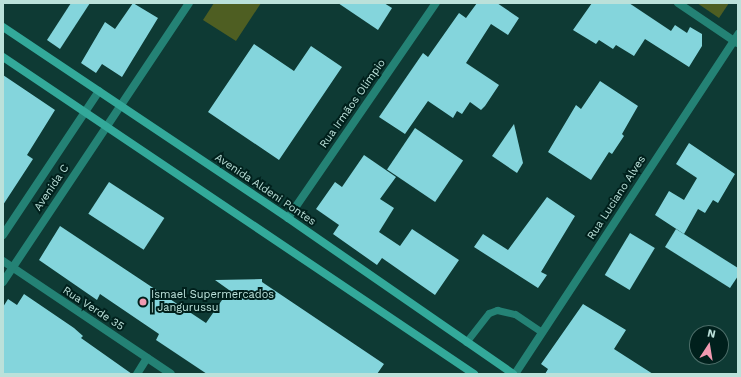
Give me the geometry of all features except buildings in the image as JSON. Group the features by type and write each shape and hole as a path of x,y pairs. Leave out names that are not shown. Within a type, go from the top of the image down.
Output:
{"main road":[{"name":"Avenida Aldeni Pontes","path":"3,26 288,218 514,374"},
{"path":"3,57 86,111 474,374"}],"street":[{"name":"Avenida C","path":"3,282 189,3"},
{"name":"Rua Irmãos Olímpio","path":"288,218 436,3"},
{"path":"678,3 737,39"},
{"name":"Rua Luciano Alves","path":"514,374 737,39"},
{"name":"Avenida C","path":"3,235 99,91"},
{"name":"Rua Verde 35","path":"3,261 12,269 171,374"},
{"path":"137,374 147,358"}],"lane":[{"path":"466,342 489,313 497,310 515,314 542,332"}],"green space":[{"path":"214,3 261,3 236,41 203,20"},
{"path":"697,3 729,3 719,18"}],"place":[{"name":"Ismael Supermercados | Jangurussu","path":"143,302"}]}
